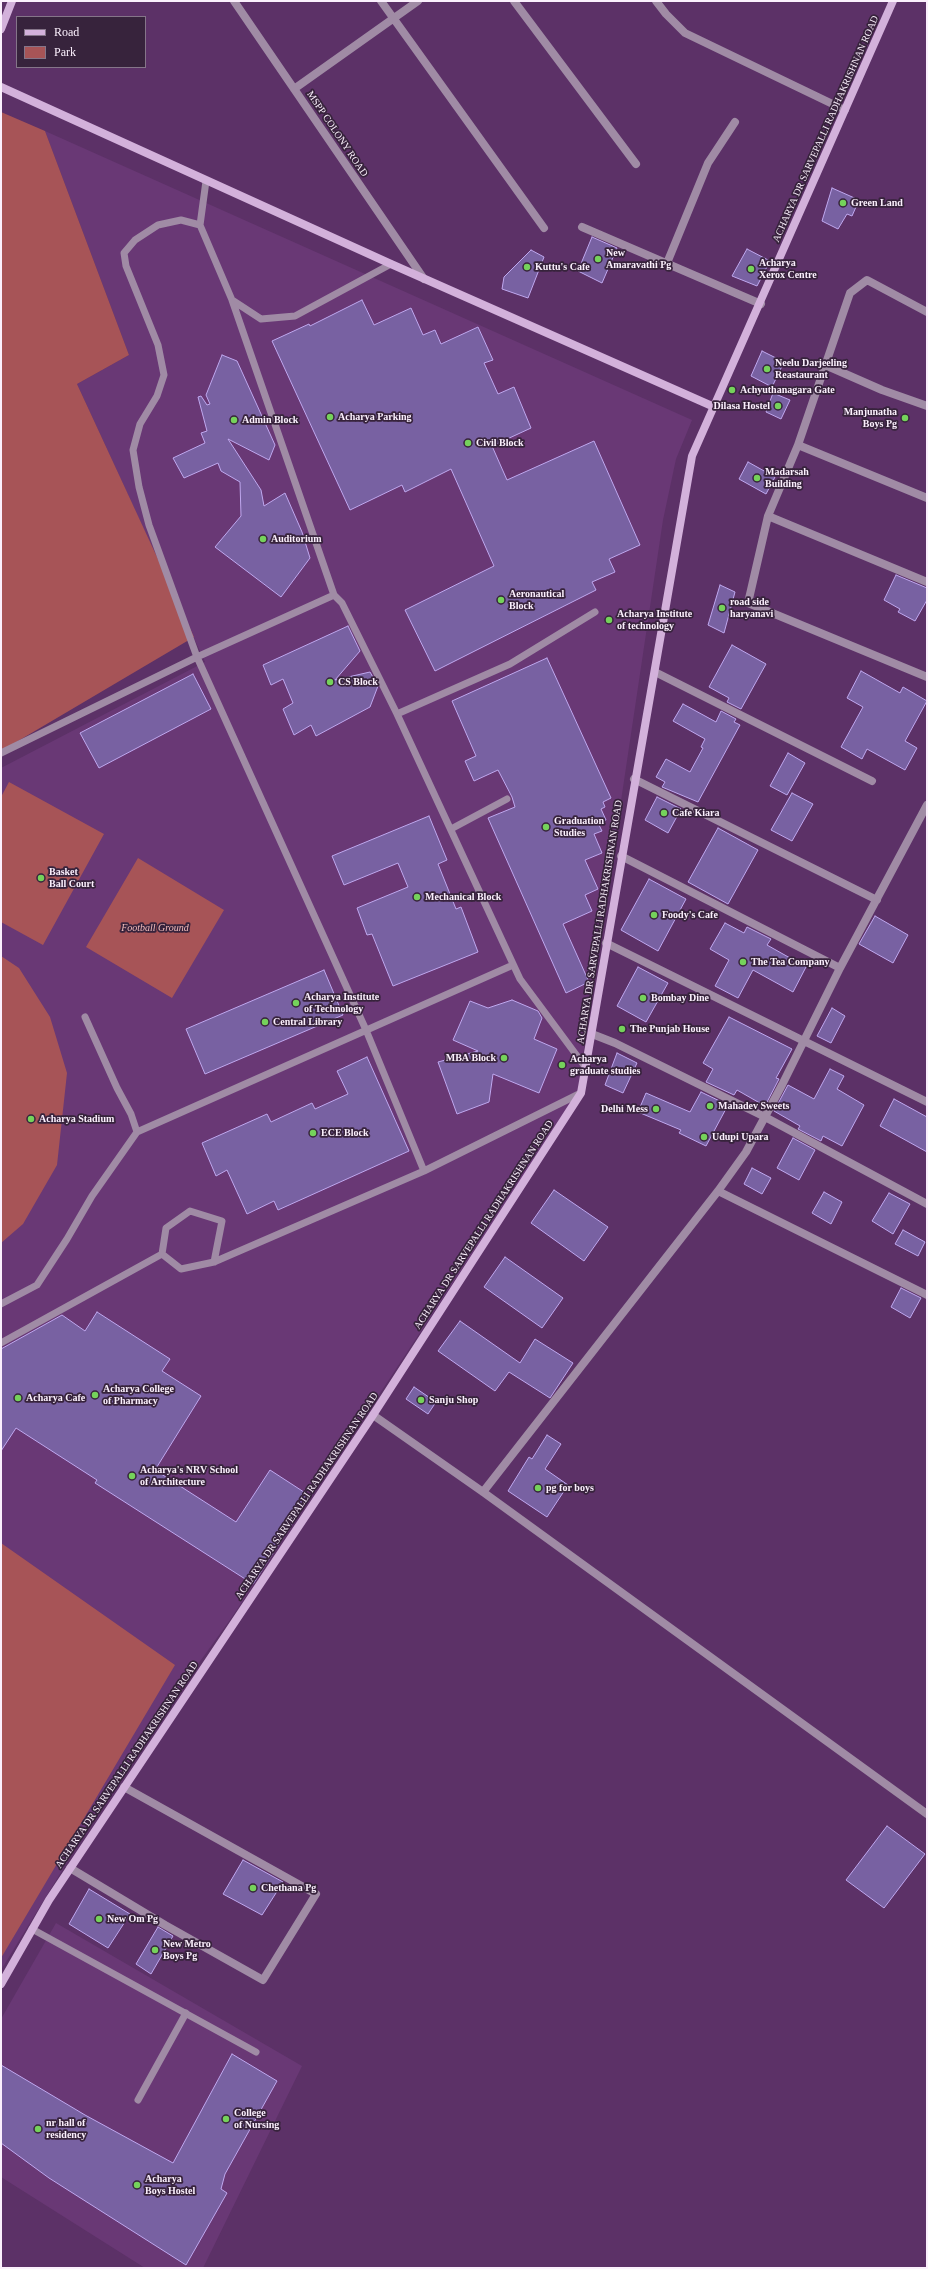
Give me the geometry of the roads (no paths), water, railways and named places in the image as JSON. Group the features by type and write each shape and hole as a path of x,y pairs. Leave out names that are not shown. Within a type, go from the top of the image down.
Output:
{"street":[{"path":"1,29 12,1"},
{"name":"MSPP COLONY ROAD","path":"234,1 424,279"},
{"path":"381,1 544,228"},
{"path":"294,89 418,1"},
{"path":"514,1 636,164"},
{"path":"656,1 666,14 685,33 845,110"},
{"name":"ACHARYA DR SARVEPALLI RADHAKRISHNAN ROAD","path":"1,1984 32,1929 70,1868 373,1415 582,1093 634,779 655,672 692,456 712,406 761,304 892,1"},
{"path":"1,86 206,181 712,406"},
{"path":"667,263 708,163 735,122"},
{"path":"582,227 761,304"},
{"path":"927,312 867,280 850,293 798,445 768,516 748,603 927,677"},
{"path":"825,365 882,390 927,406"},
{"path":"798,445 927,498"},
{"path":"768,516 927,582"},
{"path":"655,672 872,781"},
{"path":"634,779 877,900"},
{"path":"483,1492 718,1191 746,1152 840,968 927,805"},
{"path":"621,856 840,968"},
{"path":"606,943 927,1102"},
{"path":"592,1034 615,1043 765,1117 927,1204"},
{"path":"718,1191 927,1295"},
{"path":"373,1415 483,1492 927,1814"},
{"path":"70,1868 263,1980 316,1894 124,1787"}],"lane":[{"path":"206,181 200,225 232,300 334,594 342,602 397,714 520,979 586,1068"},
{"path":"200,225 180,220 158,225 135,240 124,253 126,266 158,345 164,375 157,396 140,424 133,450 139,487 149,526 197,657 366,1030 424,1171"},
{"path":"232,300 261,319 295,316 391,264"},
{"path":"1,753 197,657 334,594"},
{"path":"397,714 510,664 595,612"},
{"path":"451,829 507,799"},
{"path":"1,1304 37,1285 67,1239 92,1196 137,1132 513,965"},
{"path":"85,1017 117,1088 131,1114 137,1132"},
{"path":"162,1254 181,1269 214,1262 424,1171 582,1093"},
{"path":"162,1254 166,1228 190,1212 222,1221 214,1262"},
{"path":"1,1343 162,1254"},
{"path":"32,1929 256,2052"},
{"path":"138,2100 186,2014"}],"place":[{"name":"Green Land","path":"843,203"},
{"name":"New Amaravathi Pg","path":"598,259"},
{"name":"Kuttu's Cafe","path":"527,267"},
{"name":"Acharya Xerox Centre","path":"751,269"},
{"name":"Neelu Darjeeling Reastaurant","path":"767,369"},
{"name":"Achyuthanagara Gate","path":"732,390"},
{"name":"Dilasa Hostel","path":"778,406"},
{"name":"Acharya Parking","path":"330,417"},
{"name":"Manjunatha Boys Pg","path":"905,418"},
{"name":"Admin Block","path":"234,420"},
{"name":"Civil Block","path":"468,443"},
{"name":"Madarsah Building","path":"757,478"},
{"name":"Auditorium","path":"263,539"},
{"name":"Aeronautical Block","path":"501,600"},
{"name":"road side haryanavi","path":"722,608"},
{"name":"Acharya Institute of technology","path":"609,620"},
{"name":"CS Block","path":"330,682"},
{"name":"Cafe Kiara","path":"664,813"},
{"name":"Graduation Studies","path":"546,827"},
{"name":"Basket Ball Court","path":"41,878"},
{"name":"Mechanical Block","path":"417,897"},
{"name":"Foody's Cafe","path":"654,915"},
{"name":"The Tea Company","path":"743,962"},
{"name":"Bombay Dine","path":"643,998"},
{"name":"Acharya Institute of Technology","path":"296,1003"},
{"name":"Central Library","path":"265,1022"},
{"name":"The Punjab House","path":"622,1029"},
{"name":"MBA Block","path":"504,1058"},
{"name":"Acharya graduate studies","path":"562,1065"},
{"name":"Mahadev Sweets","path":"710,1106"},
{"name":"Delhi Mess","path":"656,1109"},
{"name":"Acharya Stadium","path":"31,1119"},
{"name":"ECE Block","path":"313,1133"},
{"name":"Udupi Upara","path":"704,1137"},
{"name":"Acharya College of Pharmacy","path":"95,1395"},
{"name":"Acharya Cafe","path":"18,1398"},
{"name":"Sanju Shop","path":"421,1400"},
{"name":"Acharya's NRV School of Architecture","path":"132,1476"},
{"name":"pg for boys","path":"538,1488"},
{"name":"Chethana Pg","path":"253,1888"},
{"name":"New Om Pg","path":"99,1919"},
{"name":"New Metro Boys Pg","path":"155,1950"},
{"name":"College of Nursing","path":"226,2119"},
{"name":"nr hall of residency","path":"38,2129"},
{"name":"Acharya Boys Hostel","path":"137,2185"}],"park label":[{"name":"Football Ground","path":"155,928"}]}
